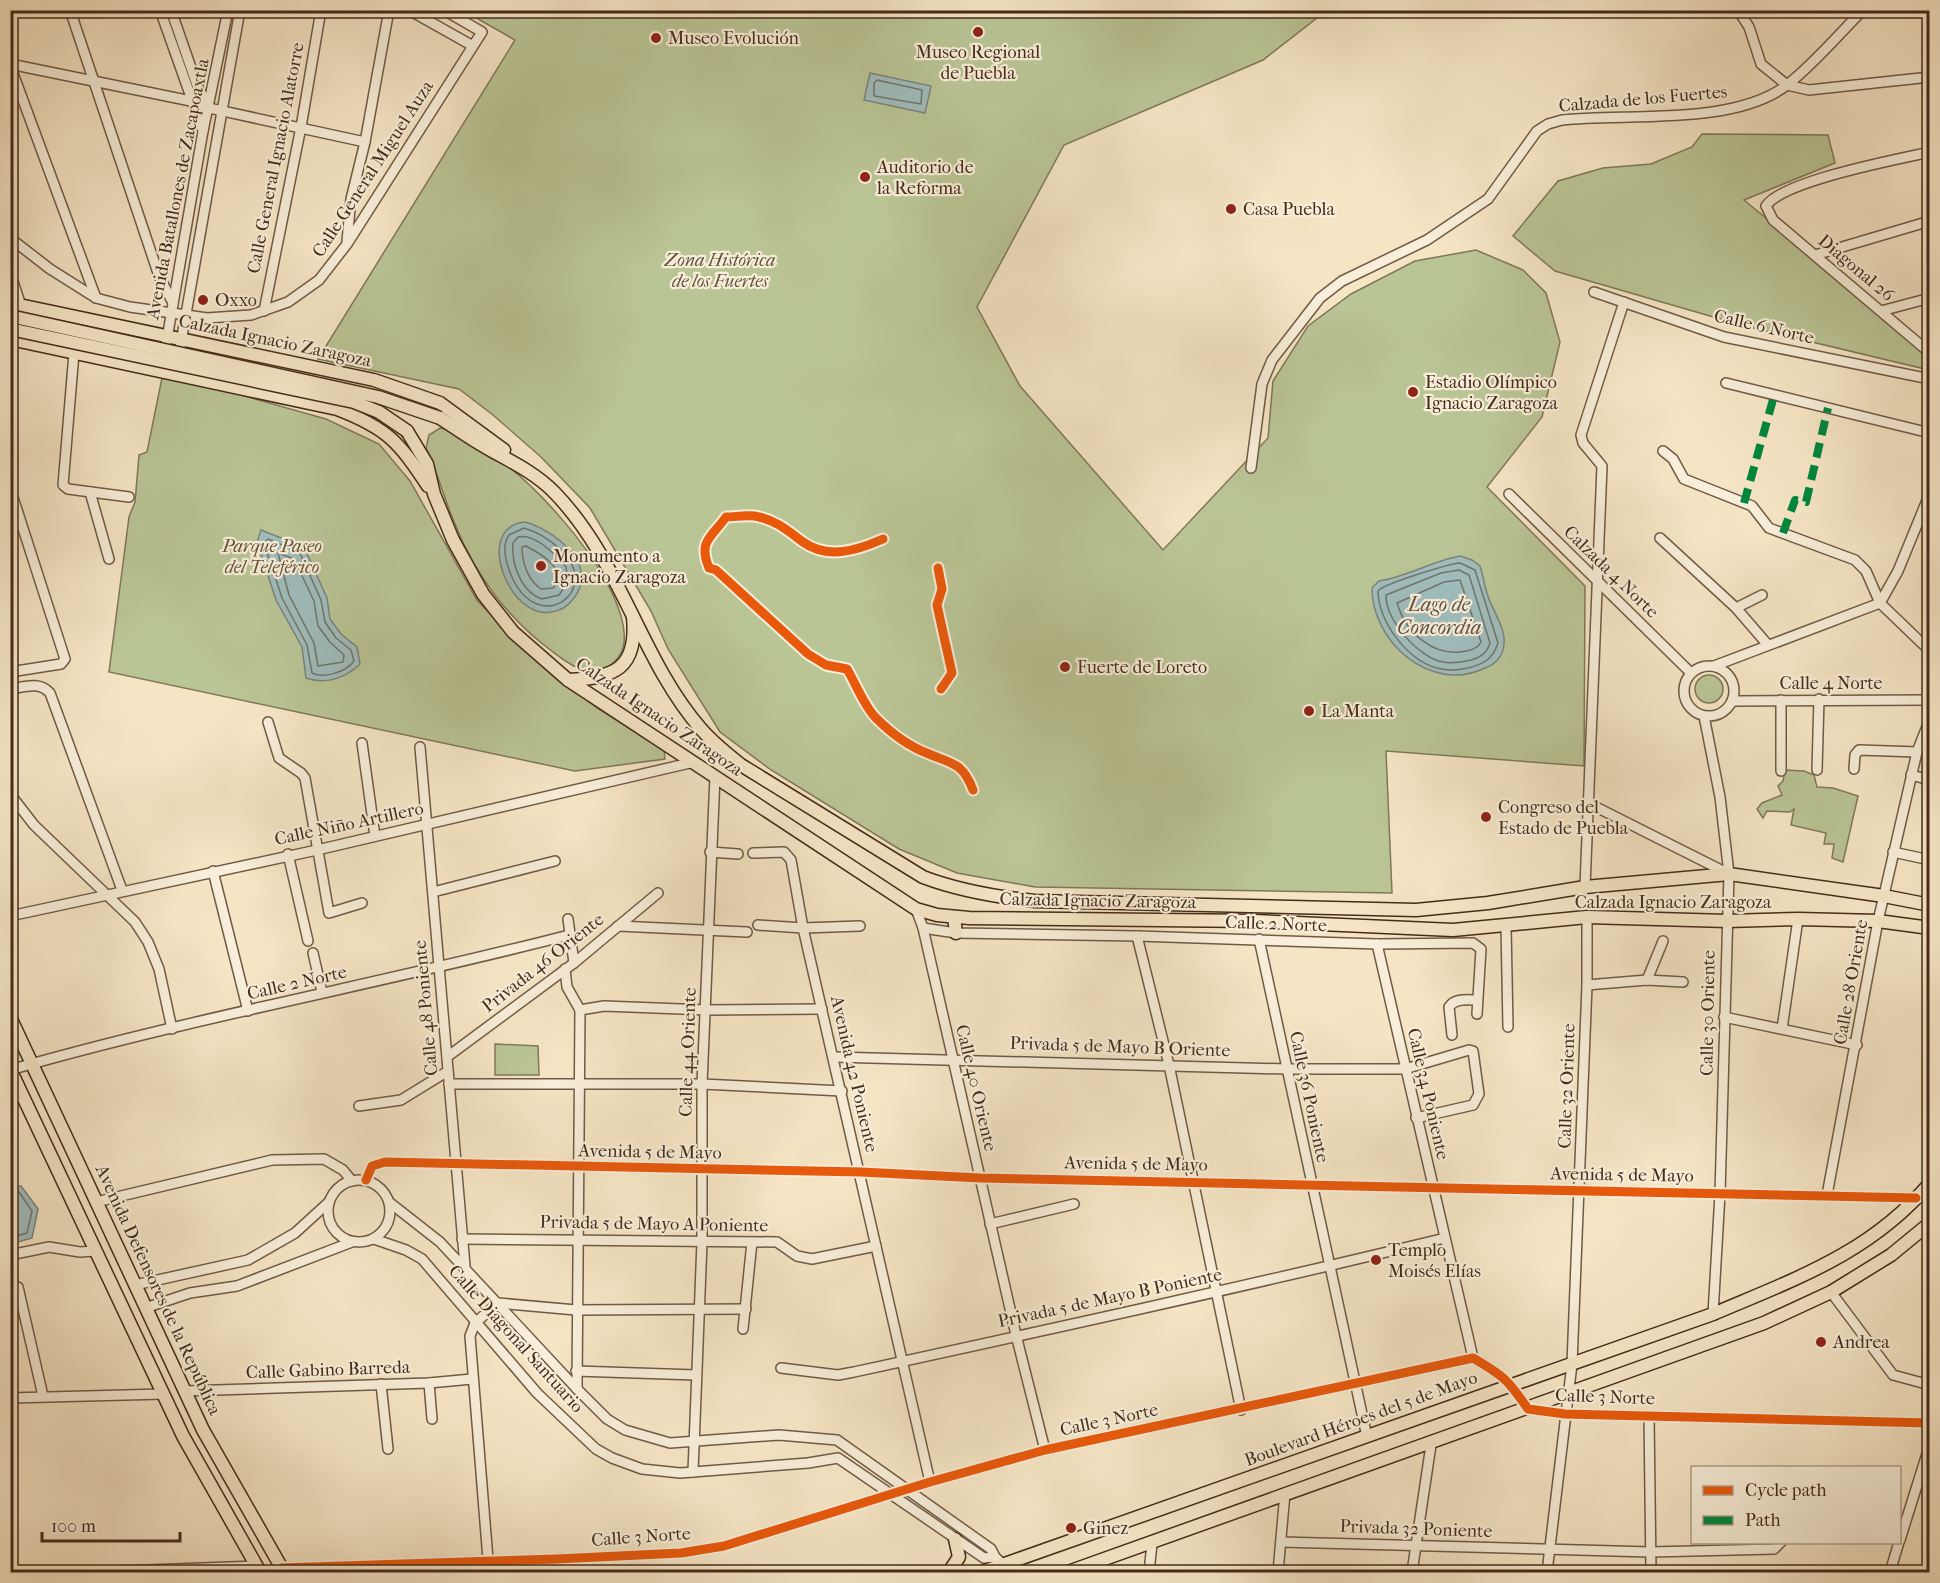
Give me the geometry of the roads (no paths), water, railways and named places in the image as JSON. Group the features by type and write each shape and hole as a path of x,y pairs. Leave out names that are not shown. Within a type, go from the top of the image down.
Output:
{"main road":[{"name":"Calzada Ignacio Zaragoza","path":"16,305 374,380 440,403 504,450 512,460 554,493 585,530 632,610 676,694 700,729 716,745 741,765 914,872 948,886 990,897 1035,901 1416,910 1488,903 1585,887 1729,874 1884,896 1929,905"},
{"name":"Calzada Ignacio Zaragoza","path":"10,316 378,397 440,418 494,452 512,460"},
{"name":"Calzada Ignacio Zaragoza","path":"10,329 354,402 379,412 407,431 427,464 434,494 453,540 492,609 513,632 568,680 916,909 954,917 1255,921 1425,929 1454,936 1587,917 1727,921 1798,919 1878,921 1929,928"},
{"path":"133,367 144,353 144,332"},
{"name":"Calzada Ignacio Zaragoza","path":"10,339 337,409 368,421 394,438 434,494"},
{"path":"197,380 186,365 185,355 192,347 203,344"},
{"path":"568,680 589,679 619,670 627,661 632,643 632,610"},
{"path":"954,917 956,933"},
{"name":"Avenida Defensores de la República","path":"10,1017 185,1391 219,1459 283,1570"},
{"path":"11,1070 163,1394 204,1475 258,1569"},
{"path":"1917,1198 1929,1177"},
{"name":"Boulevard Héroes del 5 de Mayo","path":"982,1572 1713,1314 1824,1267 1869,1241 1917,1198 1929,1182"},
{"path":"1068,1572 1152,1544 1285,1493 1431,1445 1568,1396 1674,1353 1764,1323 1831,1292 1891,1255 1929,1223"},
{"path":"950,1572 959,1557 954,1539"}],"street":[{"path":"70,10 159,276 172,308"},
{"path":"160,10 203,131"},
{"path":"171,10 197,85 209,108"},
{"name":"Avenida Batallones de Zacapoaxtla","path":"176,376 172,308 203,131 228,10"},
{"name":"Avenida Batallones de Zacapoaxtla","path":"161,373 184,316 240,10"},
{"name":"Calle General Ignacio Alatorre","path":"264,311 301,127 321,10"},
{"path":"347,244 351,199 365,142 389,10"},
{"path":"409,10 473,46"},
{"name":"Calle General Miguel Auza","path":"10,238 50,270 96,298 130,307 172,308 184,316 226,317 251,315 288,302 319,280 347,244 482,32 444,10"},
{"path":"1738,10 1749,27 1761,64 1787,85 1809,90 1929,77"},
{"name":"Calzada de los Fuertes","path":"1251,468 1262,384 1272,360 1320,298 1342,281 1427,240 1488,199 1537,131 1562,120 1732,109 1756,101 1787,85 1863,10"},
{"path":"1926,10 1929,25"},
{"path":"10,64 191,101 209,108 365,142"},
{"path":"10,64 96,298"},
{"name":"Diagonal 26","path":"1929,152 1841,172 1776,197 1766,206 1773,219 1929,353"},
{"path":"1815,255 1929,221"},
{"path":"10,272 16,305"},
{"name":"Calle 6 Norte","path":"1594,292 1724,337 1929,380"},
{"path":"1881,311 1929,298"},
{"path":"1585,887 1602,466 1583,443 1581,435 1624,302"},
{"path":"74,353 63,485 68,489 129,497"},
{"path":"1726,383 1929,433"},
{"path":"1663,451 1673,459 1684,479 1752,507 1769,528 1855,560 1866,571 1880,603 1929,651"},
{"path":"10,488 64,650 65,659 61,664 10,672"},
{"path":"90,492 109,559"},
{"path":"1714,666 1721,669 1731,679 1732,701 1721,713 1704,716 1691,708 1684,694 1686,680 1691,673 1880,603 1898,571 1929,493"},
{"name":"Calzada 4 Norte","path":"1509,494 1691,673"},
{"path":"1660,538 1736,608 1768,645"},
{"path":"1736,608 1762,595"},
{"path":"10,689 35,685 44,686 50,693 122,890"},
{"path":"1817,770 1819,699"},
{"path":"1781,700 1781,771"},
{"name":"Calle 4 Norte","path":"1732,701 1929,700"},
{"name":"Calle 30 Oriente","path":"1704,716 1720,797 1729,874 1720,1194 1713,1314"},
{"name":"Calle 28 Oriente","path":"1827,1195 1857,1045 1878,921 1911,774 1929,719"},
{"path":"268,722 279,758 305,778 329,913 362,903"},
{"path":"362,743 375,836"},
{"name":"Calle 48 Poniente","path":"420,747 440,968 454,1163 465,1266"},
{"path":"1854,769 1855,755 1858,750 1917,752"},
{"name":"Calle Niño Artillero","path":"10,916 427,825 694,762"},
{"path":"1911,774 1929,780"},
{"name":"Calle 44 Oriente","path":"693,1472 702,1242 702,1084 707,1010 710,852 715,776"},
{"path":"10,794 34,825 109,894 135,922 148,942 159,969 172,1029"},
{"path":"1588,803 1729,874"},
{"path":"710,852 738,854"},
{"name":"Avenida 42 Poniente","path":"753,853 784,852 791,860 822,1009 930,1482"},
{"path":"1893,852 1929,860"},
{"path":"288,854 308,941"},
{"path":"433,892 555,861"},
{"path":"213,871 248,1011"},
{"name":"Privada 46 Oriente","path":"447,1058 574,963 658,892"},
{"name":"Calle 40 Oriente","path":"916,909 923,928 990,1224 1045,1450"},
{"name":"Calle 32 Oriente","path":"1547,1572 1572,1364 1587,985 1587,917"},
{"path":"568,919 574,963"},
{"path":"1782,1029 1798,919"},
{"path":"759,925 804,928 860,926"},
{"path":"618,926 747,932"},
{"path":"1506,927 1508,1027"},
{"name":"Calle 2 Norte","path":"923,928 956,933 1259,939 1377,944 1428,943 1454,936 1473,943 1481,949 1477,1000"},
{"path":"1425,929 1428,943"},
{"name":"Calle 2 Norte","path":"11,1070 322,992 440,968 569,935"},
{"path":"1137,936 1169,1065 1241,1410"},
{"name":"Calle 36 Poniente","path":"1259,939 1367,1437"},
{"path":"1647,980 1664,941"},
{"name":"Calle 34 Poniente","path":"1377,944 1473,1358"},
{"path":"313,953 322,992"},
{"path":"565,969 567,987 580,1010 577,1389"},
{"path":"1587,985 1647,980 1683,981"},
{"path":"1452,1035 1449,1007 1452,1003 1456,1000 1477,1000 1477,1014"},
{"path":"580,1010 604,1006 707,1010 822,1009"},
{"path":"1724,1017 1857,1045"},
{"name":"Privada 5 de Mayo B Oriente","path":"834,1057 1286,1069 1405,1069 1469,1050 1473,1051 1479,1094 1473,1105 1416,1118"},
{"path":"359,1106 401,1100 448,1071"},
{"path":"449,1084 702,1084 842,1091"},
{"path":"96,1202 272,1160 324,1159 343,1170 352,1181"},
{"name":"Avenida 5 de Mayo","path":"366,1180 372,1166 377,1163 454,1163 580,1168 861,1172 980,1178 1917,1198"},
{"path":"135,1285 248,1260 296,1233 329,1202 337,1188 352,1181 366,1180 378,1186 389,1202 390,1211 386,1228 374,1239 352,1242 237,1286 190,1293 145,1308"},
{"path":"329,1202 330,1223 335,1232 352,1242"},
{"name":"Calle Diagonal Santuario","path":"389,1202 440,1242 465,1266 607,1419 631,1433 663,1443 779,1435 837,1440 991,1549 1004,1565"},
{"path":"990,1224 1074,1204"},
{"name":"Privada 5 de Mayo B Poniente","path":"781,1368 838,1375 1217,1293 1445,1238"},
{"name":"Calle Diagonal Santuario","path":"374,1239 406,1250 422,1259 537,1393 596,1449 642,1469 666,1473 808,1463 838,1458 954,1539 984,1557 1004,1565"},
{"name":"Privada 5 de Mayo A Poniente","path":"462,1239 777,1242 798,1256 812,1259 876,1246"},
{"path":"743,1329 752,1242"},
{"path":"10,1255 49,1247 80,1252 95,1251"},
{"path":"18,1287 43,1396"},
{"path":"1831,1292 1893,1375 1929,1385"},
{"path":"489,1567 472,1379 470,1336 475,1323 498,1303 576,1310 746,1309"},
{"name":"Calle 3 Norte","path":"283,1570 489,1567 681,1553 724,1546 930,1482 1045,1450 1241,1410 1473,1358 1498,1372 1512,1385 1528,1409 1565,1414 1929,1423"},
{"path":"576,1371 696,1375"},
{"name":"Calle Gabino Barreda","path":"185,1391 429,1383 472,1379"},
{"path":"429,1383 432,1419"},
{"path":"381,1384 388,1449"},
{"path":"10,1398 163,1394"},
{"path":"1648,1416 1652,1572"},
{"path":"1901,1535 1929,1444"},
{"path":"1412,1572 1431,1445"},
{"path":"1278,1572 1285,1493"},
{"name":"Privada 32 Poniente","path":"1281,1542 1651,1552 1693,1547 1735,1546 1774,1549 1778,1544"},
{"path":"1149,1572 1152,1544"},
{"path":"1890,1572 1898,1544"},
{"path":"93,1572 258,1569"}],"water":[{"path":"870,73 931,86 925,113 864,100"},
{"name":"Monumento a Ignacio Zaragoza","path":"525,522 560,541 578,562 581,586 572,601 558,610 536,611 522,602 511,588 503,572 499,555 501,539 509,528"},
{"path":"261,530 304,547 327,598 330,619 341,634 357,647 360,664 348,673 335,679 320,681 306,678 302,647 276,600 257,542"},
{"name":"Lago de Concordia","path":"1460,556 1480,566 1489,599 1503,631 1504,644 1496,662 1489,666 1465,674 1445,674 1426,669 1394,644 1382,627 1375,608 1372,588 1379,581"},
{"path":"11,1186 21,1186 38,1209 32,1238 11,1244"}],"place":[{"name":"Museo Regional de Puebla","path":"978,32"},
{"name":"Museo Evolución","path":"656,38"},
{"name":"Auditorio de la Reforma","path":"865,177"},
{"name":"Casa Puebla","path":"1231,209"},
{"name":"Oxxo","path":"203,300"},
{"name":"Estadio Olímpico Ignacio Zaragoza","path":"1413,392"},
{"name":"Monumento a Ignacio Zaragoza","path":"541,566"},
{"name":"Fuerte de Loreto","path":"1065,667"},
{"name":"La Manta","path":"1309,711"},
{"name":"Congreso del Estado de Puebla","path":"1486,817"},
{"name":"Templo Moisés Elías","path":"1376,1260"},
{"name":"Andrea","path":"1821,1342"},
{"name":"Ginez","path":"1071,1528"}],"park label":[{"name":"Zona Histórica de los Fuertes","path":"720,270"},
{"name":"Parque Paseo del Teleférico","path":"272,556"}]}
